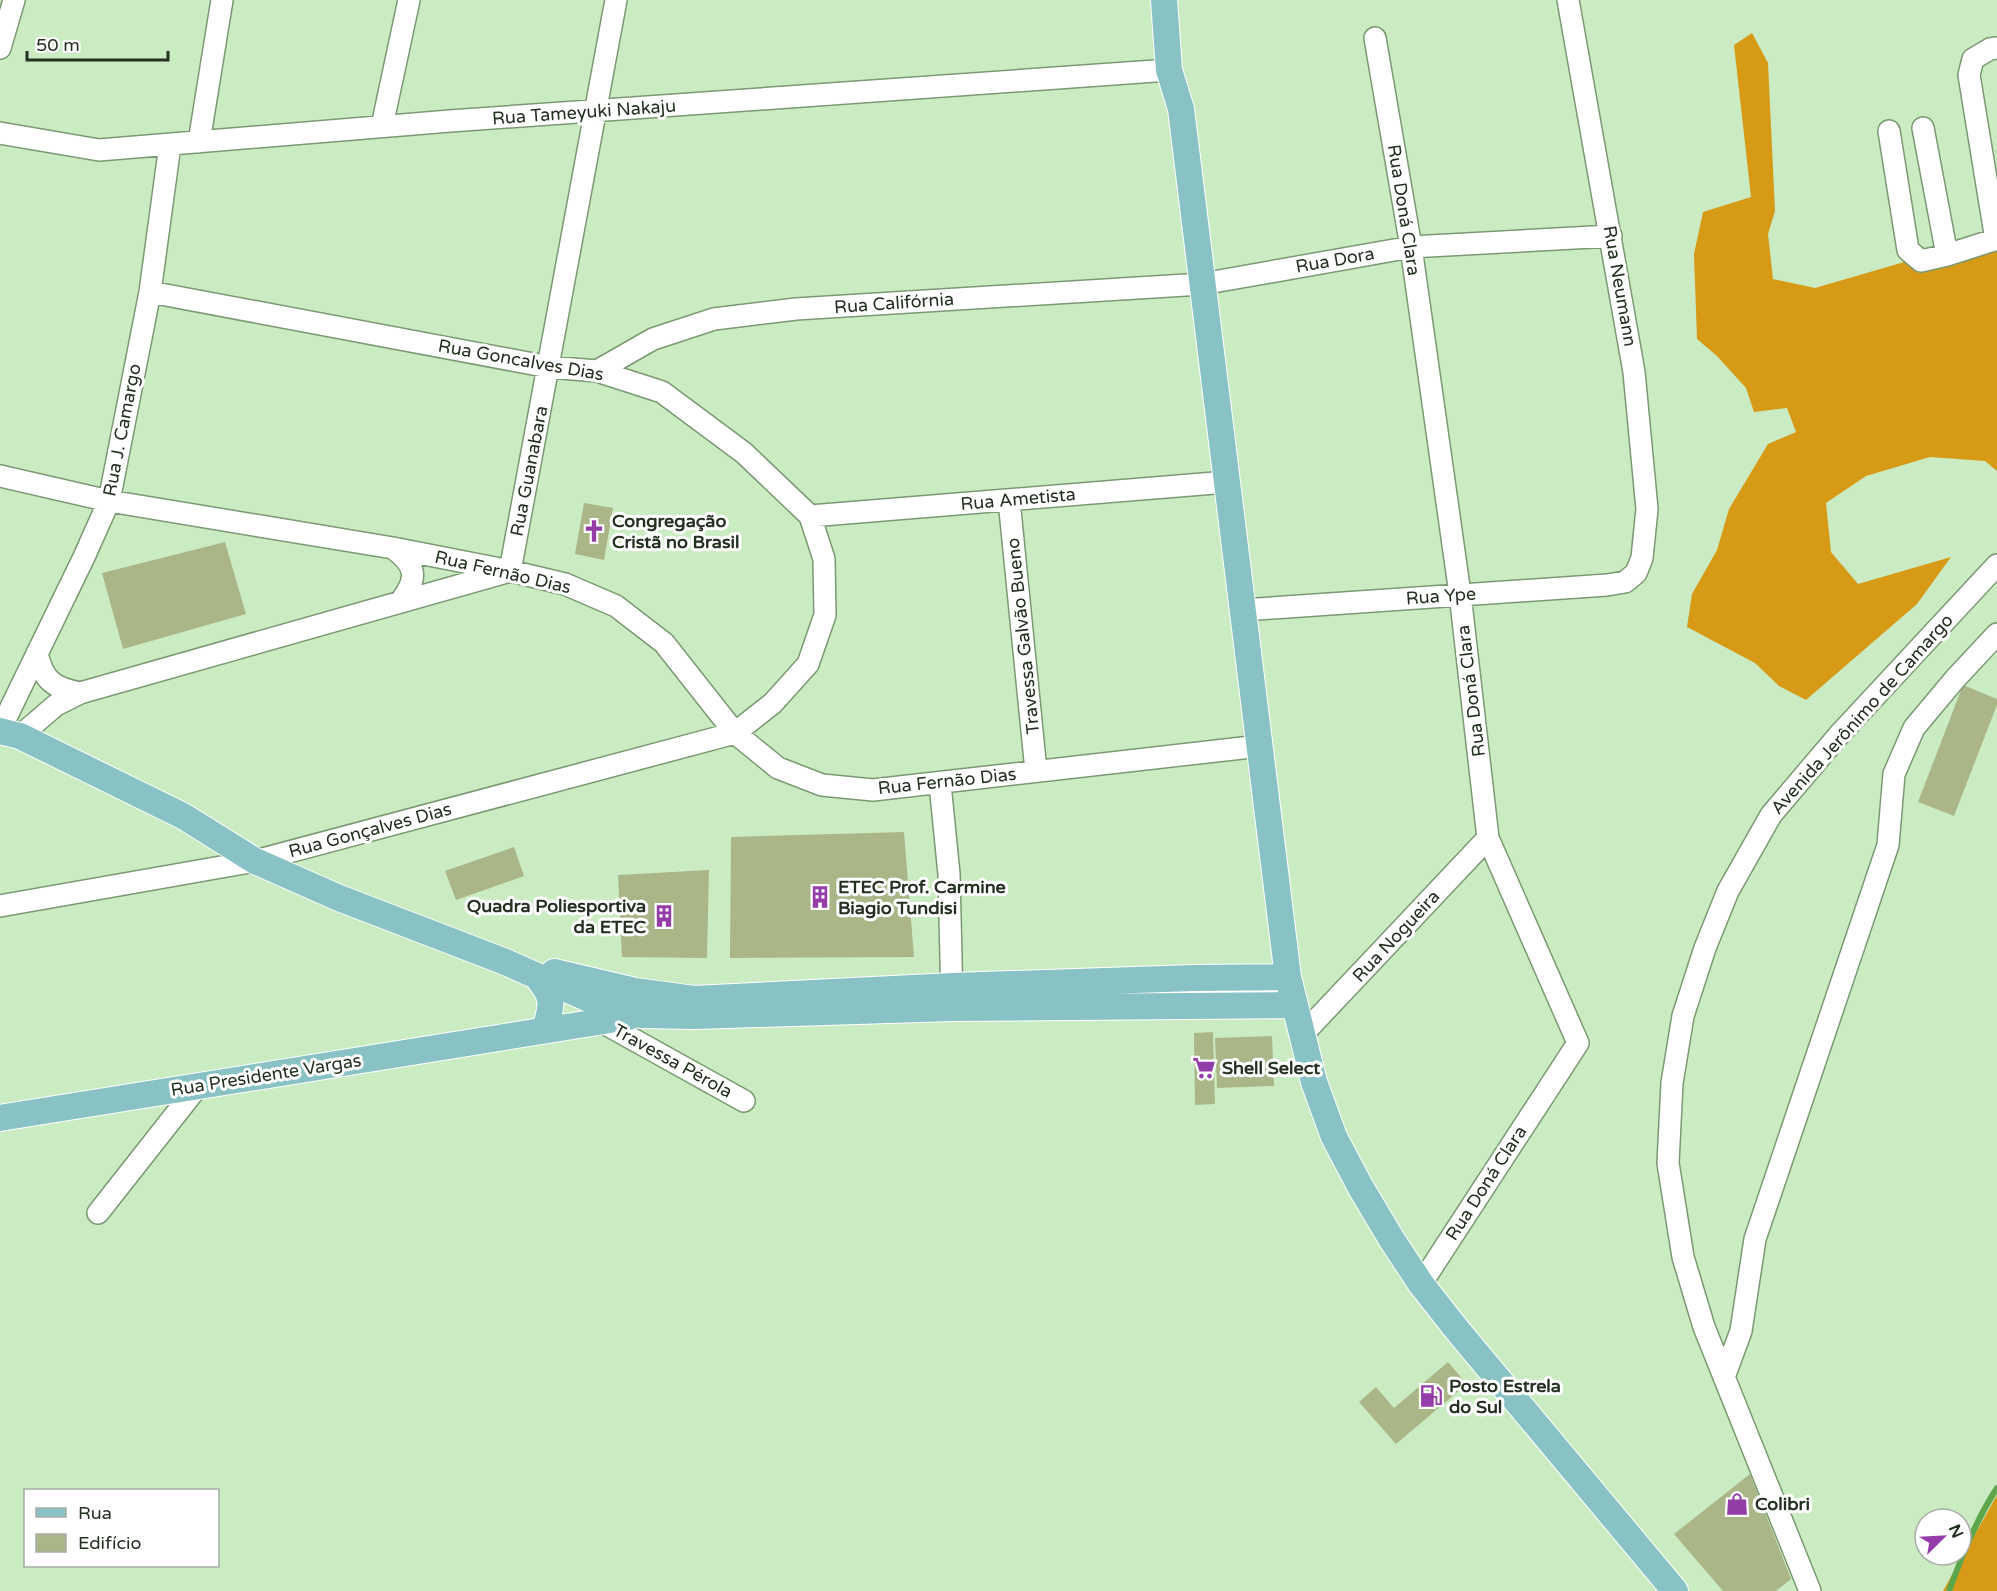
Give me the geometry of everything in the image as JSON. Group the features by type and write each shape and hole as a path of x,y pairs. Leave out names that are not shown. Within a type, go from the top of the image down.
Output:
{"main road":[{"path":"1164,0 1169,70 1181,109 1288,977 1314,1082 1334,1137 1366,1197 1421,1284 1675,1591"},
{"path":"7,732 183,816 255,861 339,898 503,961 537,977 596,1011 694,1016 1182,978 1288,977"},
{"path":"503,961 635,991 694,999 952,997 1295,1005"},
{"path":"537,977 548,990 552,1005 538,1030"},
{"name":"Rua Presidente Vargas","path":"0,1118 538,1030 564,1018 596,1011 607,994 635,991"}],"street":[{"path":"0,48 14,0"},
{"path":"199,142 222,0"},
{"path":"382,126 409,0"},
{"name":"Rua Guanabara","path":"510,571 616,0"},
{"name":"Rua Neumann","path":"1568,0 1634,372 1647,509 1642,558 1636,573"},
{"name":"Rua Doná Clara","path":"1375,38 1411,247 1460,594 1488,838 1578,1043 1421,1284"},
{"path":"1889,131 1908,250 1921,261 1997,239 1968,75 1973,59 1990,49 1997,48"},
{"name":"Rua Tameyuki Nakaju","path":"0,133 99,150 382,126 1169,70"},
{"path":"1923,128 1947,255"},
{"name":"Rua J. Camargo","path":"7,732 37,652 109,501 150,292 170,144"},
{"name":"Rua Dora","path":"1202,284 1411,247 1611,236"},
{"name":"Rua Califórnia","path":"597,371 653,339 714,319 796,309 1202,284"},
{"name":"Rua Goncalves Dias","path":"150,292 549,367 597,371 662,392 744,453 810,516 824,559 825,615 808,664 773,703 735,733"},
{"name":"Rua Fernão Dias","path":"0,476 109,501 393,548 565,584 616,606 664,643 735,733 778,768 822,785 873,790 1260,746"},
{"name":"Rua Ametista","path":"810,516 1227,482"},
{"name":"Travessa Galvão Bueno","path":"1009,500 1036,771"},
{"path":"393,548 406,557 413,571 411,586 401,602"},
{"name":"Avenida Jerônimo de Camargo","path":"1810,1591 1704,1327 1683,1257 1668,1163 1672,1083 1683,1016 1705,948 1728,891 1771,815 1838,736 1997,565"},
{"path":"7,732 80,693 510,571"},
{"name":"Rua Ype","path":"1243,610 1607,585 1625,582 1636,573"},
{"path":"1724,1377 1741,1331 1755,1239 1888,845 1894,774 1914,728 1997,634"},
{"path":"37,652 40,670 51,682 63,689 80,693"},
{"name":"Rua Gonçalves Dias","path":"0,906 255,861 735,733"},
{"path":"940,784 950,874 952,997"},
{"name":"Rua Nogueira","path":"1303,1034 1488,838"},
{"name":"Travessa Pérola","path":"596,1011 744,1101"},
{"path":"98,1213 198,1086"}],"shaded area":[{"path":"1752,33 1768,63 1775,211 1768,234 1773,279 1815,288 1997,235 1997,471 1985,461 1930,457 1866,476 1826,503 1831,552 1858,584 1951,557 1917,604 1806,700 1779,686 1755,663 1687,627 1692,594 1717,550 1729,509 1768,444 1796,432 1787,408 1754,412 1746,388 1717,356 1697,339 1694,254 1703,212 1751,197 1734,45"},
{"path":"1997,1495 1997,1591 1943,1591 1956,1567 1973,1567 1973,1538"}],"building":[{"name":"Congregação Cristã no Brasil","path":"584,503 613,508 604,560 575,554"},
{"path":"225,542 246,614 123,649 102,573"},
{"path":"1963,685 1997,699 1997,705 1954,816 1918,802"},
{"name":"ETEC Prof. Carmine Biagio Tundisi","path":"904,832 914,957 730,958 731,837"},
{"path":"514,847 524,876 456,900 445,871"},
{"name":"Quadra Poliesportiva da ETEC","path":"709,870 707,958 622,957 618,875"},
{"name":"Shell Select","path":"1213,1032 1215,1104 1195,1105 1194,1033"},
{"path":"1272,1036 1274,1086 1217,1088 1215,1038"},
{"name":"Posto Estrela do Sul","path":"1448,1362 1467,1384 1396,1444 1359,1402 1376,1387 1394,1408"},
{"name":"Colibri","path":"1750,1474 1791,1579 1776,1591 1723,1591 1674,1534"}],"waterway":[{"path":"1949,1591 1976,1525 1997,1488"}],"place":[{"name":"Congregação Cristã no Brasil","path":"594,531"},
{"name":"ETEC Prof. Carmine Biagio Tundisi","path":"820,897"},
{"name":"Quadra Poliesportiva da ETEC","path":"664,916"},
{"name":"Shell Select","path":"1204,1068"},
{"name":"Posto Estrela do Sul","path":"1431,1396"},
{"name":"Colibri","path":"1737,1504"}]}
